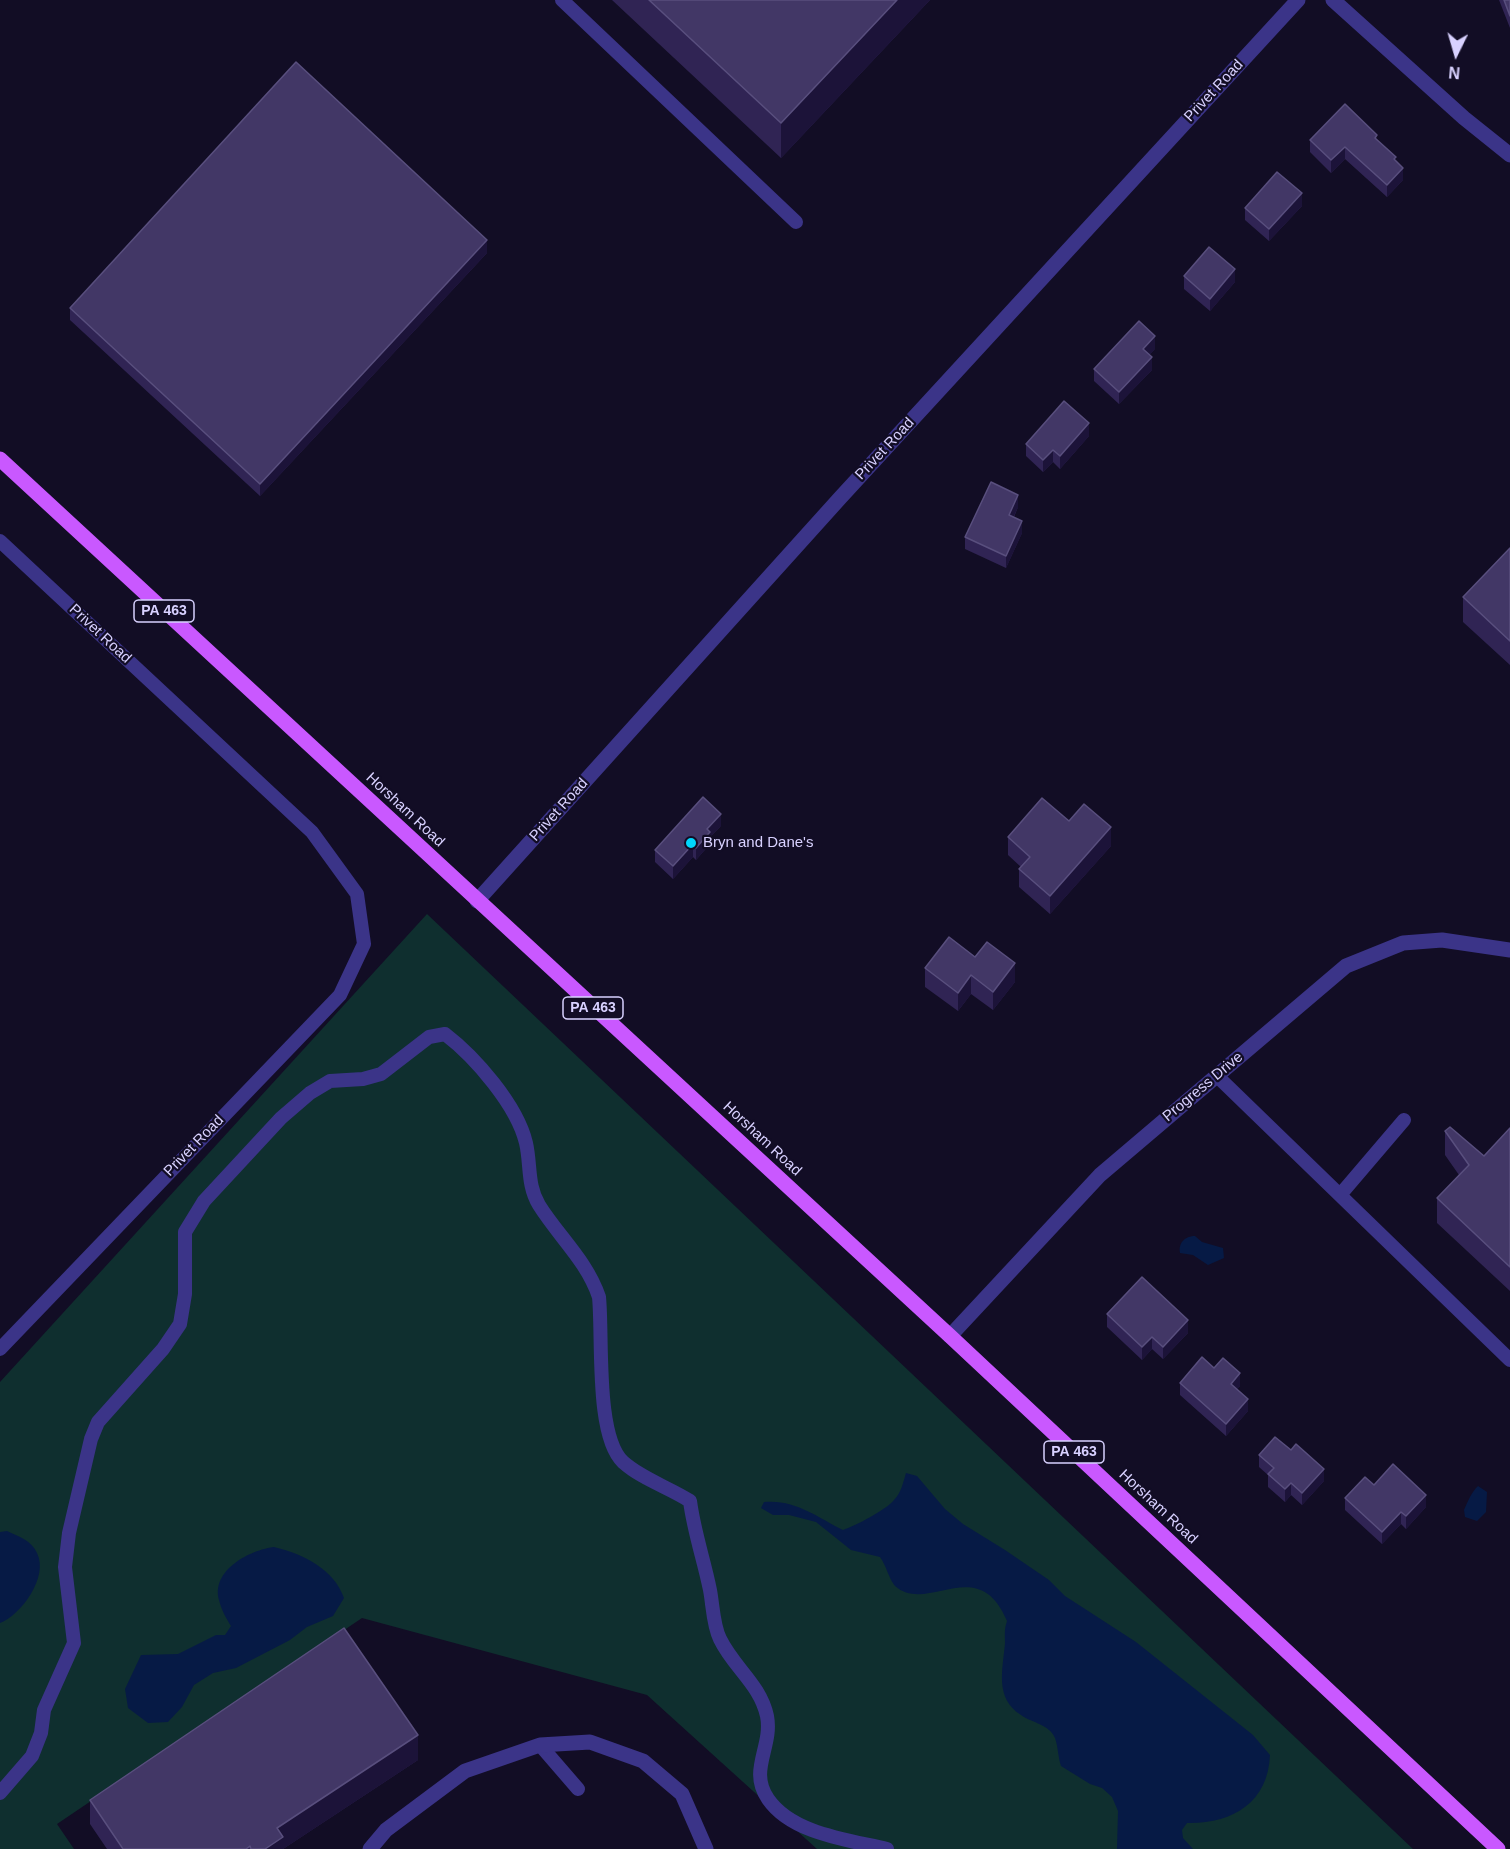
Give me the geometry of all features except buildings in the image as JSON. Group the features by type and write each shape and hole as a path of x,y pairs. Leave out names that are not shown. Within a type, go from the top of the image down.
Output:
{"main road":[{"name":"Horsham Road","path":"0,459 950,1336 1498,1849"}],"street":[{"name":"Privet Road","path":"477,901 848,489 1298,0"},
{"path":"1333,0 1464,118 1510,155"},
{"name":"Progress Drive","path":"950,1336 1100,1175 1346,966 1403,943 1442,940 1510,950"},
{"path":"370,1849 386,1830 465,1771 540,1745 590,1742 643,1761 682,1794 706,1849"}],"lane":[{"path":"562,0 795,222"},
{"name":"Privet Road","path":"0,541 312,832 357,894 364,944 340,995 0,1349"},
{"path":"0,1793 33,1756 41,1733 44,1710 74,1643 65,1567 69,1533 90,1439 98,1422 163,1349 180,1324 185,1294 186,1232 204,1201 281,1118 310,1093 330,1081 363,1079 381,1074 429,1037 445,1034 477,1063 520,1124 526,1145 530,1185 539,1205 592,1277 599,1297 605,1426 612,1450 638,1473 690,1501 720,1638 761,1695 767,1718 767,1743 758,1766 759,1784 769,1800 784,1815 802,1825 838,1839 887,1849"},
{"path":"1217,1076 1510,1360"},
{"path":"1340,1195 1404,1120"},
{"path":"540,1745 578,1788"}],"green space":[{"path":"427,914 1413,1849 817,1849 647,1695 362,1618 57,1824 74,1849 0,1849 0,1382"}],"water":[{"path":"1195,1236 1202,1242 1223,1248 1224,1258 1208,1265 1193,1255 1180,1253 1183,1240"},
{"path":"906,1473 917,1476 945,1509 963,1524 1049,1580 1065,1596 1136,1642 1253,1735 1270,1755 1268,1772 1255,1798 1233,1815 1219,1820 1187,1823 1182,1830 1183,1838 1193,1849 1117,1849 1118,1811 1112,1797 1102,1788 1090,1784 1061,1766 1052,1733 1045,1727 1025,1718 1012,1708 1007,1700 1002,1673 1007,1621 995,1601 982,1590 968,1587 922,1594 908,1593 895,1586 880,1557 851,1550 816,1522 789,1515 773,1515 761,1508 764,1502 786,1503 805,1510 843,1530 890,1504 900,1491"},
{"path":"1478,1486 1487,1492 1486,1512 1477,1521 1465,1517 1464,1510"},
{"path":"7,1531 25,1539 32,1545 40,1563 36,1584 31,1594 16,1612 0,1623 0,1532"},
{"path":"274,1547 316,1564 333,1579 344,1598 333,1616 307,1627 290,1640 236,1668 213,1673 194,1685 182,1707 168,1722 148,1723 128,1708 125,1689 141,1655 178,1654 216,1635 225,1635 231,1626 219,1600 218,1589 221,1579 234,1563 254,1552"}],"place":[{"name":"Bryn and Dane's","path":"691,843"}]}
